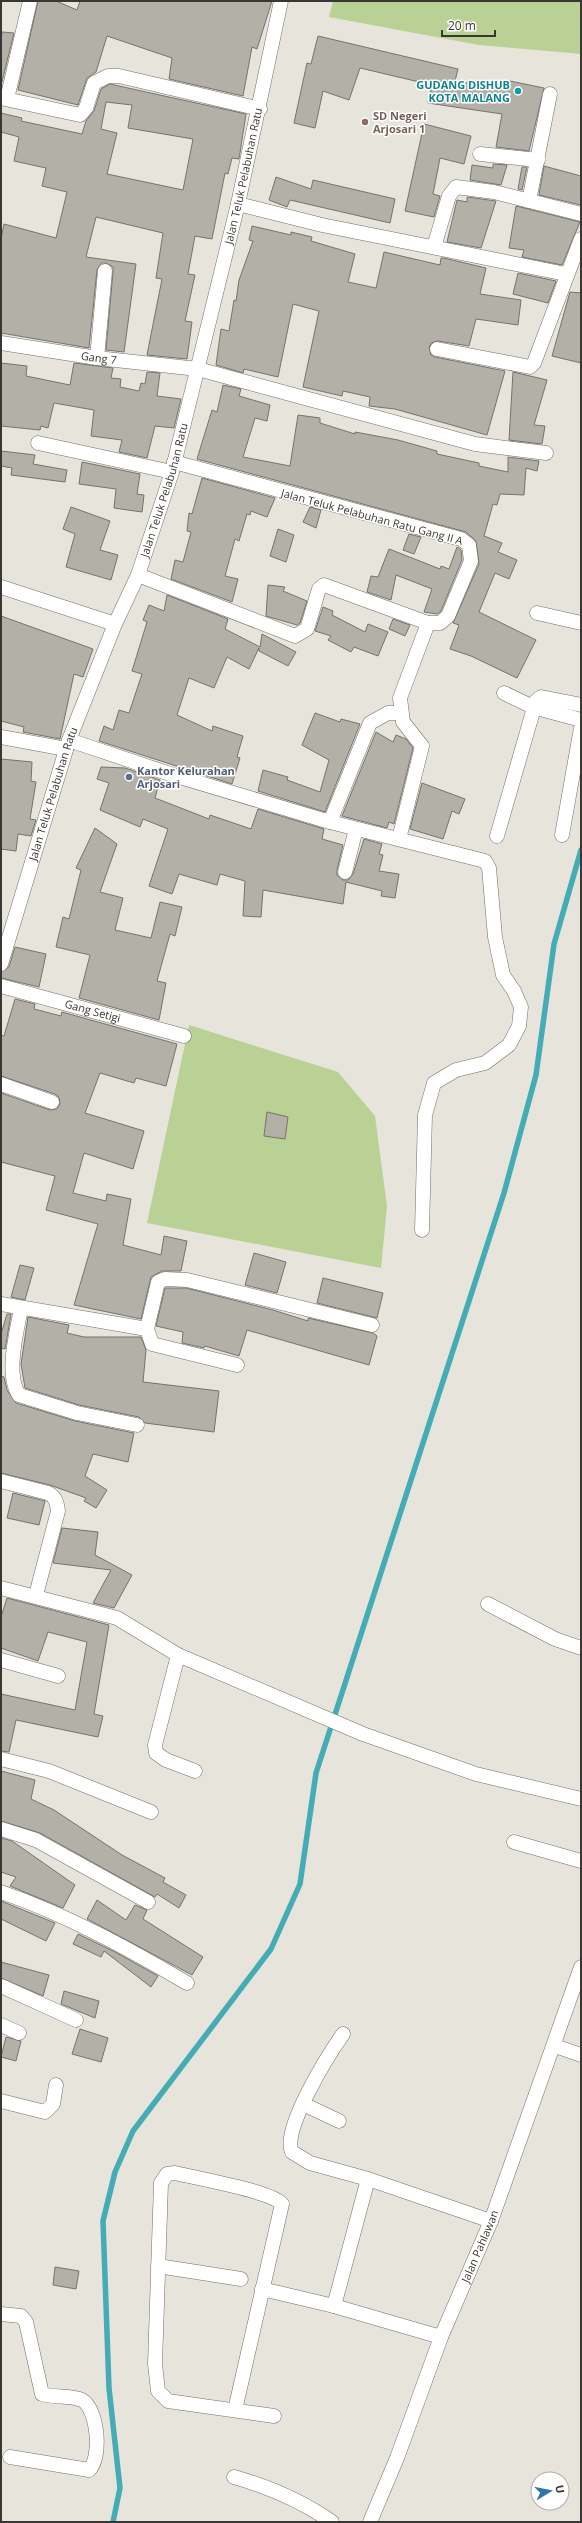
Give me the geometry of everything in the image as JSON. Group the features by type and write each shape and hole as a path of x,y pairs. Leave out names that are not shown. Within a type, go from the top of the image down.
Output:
{"street":[{"path":"30,1 4,98 80,115 86,108 94,83 108,76 119,76 260,109"},
{"name":"Jalan Teluk Pelabuhan Ratu","path":"1,964 68,744 115,624 138,575 173,467 238,204 260,109 282,1"},
{"path":"530,201 550,94"},
{"path":"480,154 538,160"},
{"path":"434,247 449,196 456,187 494,192 581,214"},
{"path":"238,204 322,226 566,274"},
{"path":"437,349 530,367 534,363 553,315 566,274 577,259 581,239"},
{"path":"97,358 105,271"},
{"name":"Gang 7","path":"1,343 97,358 198,369 475,444 546,453"},
{"path":"38,443 173,467"},
{"name":"Jalan Teluk Pelabuhan Ratu Gang II A","path":"173,467 468,542 471,548 471,561 448,616 440,623 428,623"},
{"path":"138,575 296,636 307,629 319,589 324,585 428,623 400,698 401,713 410,733 422,746 399,839"},
{"path":"1,587 115,624"},
{"path":"536,613 581,623"},
{"path":"504,693 533,707 581,720"},
{"path":"497,836 533,707 536,701 541,697 581,705"},
{"path":"330,822 370,724 388,713 401,713"},
{"path":"562,835 581,728"},
{"path":"1,738 68,744 330,822 485,861 489,868 495,937 503,975 514,991 521,1008 519,1026 509,1045 485,1062 456,1070 434,1084 425,1116 422,1230"},
{"path":"345,872 356,829"},
{"name":"Gang Setigi","path":"1,986 184,1036"},
{"path":"1,1084 52,1102"},
{"path":"237,1365 190,1352 154,1345 148,1339 147,1329 156,1286 160,1281 165,1279 187,1280 372,1326"},
{"path":"1,1304 147,1329"},
{"path":"21,1308 13,1361 14,1380 19,1394 77,1413 137,1425"},
{"path":"1,1481 48,1493 54,1497 57,1504 58,1511 36,1595"},
{"path":"1,1588 36,1595 118,1618 178,1655 363,1734 476,1774 581,1799"},
{"path":"488,1604 555,1639 581,1648"},
{"path":"178,1655 155,1745 156,1753 166,1760 195,1771"},
{"path":"1,1660 58,1676"},
{"path":"1,1759 49,1771 151,1812"},
{"path":"1,1829 36,1840 148,1902"},
{"path":"514,1842 581,1862"},
{"path":"1,1892 29,1902 118,1942 187,1983"},
{"name":"Jalan Pahlawan","path":"370,2522 397,2458 441,2337 491,2221 581,1967"},
{"path":"1,1986 76,2020"},
{"path":"1,2024 19,2033"},
{"path":"343,2034 311,2084 290,2138 292,2152 310,2163 368,2179 491,2221"},
{"path":"554,2046 581,2055"},
{"path":"1,2101 47,2112 53,2104 56,2085"},
{"path":"303,2104 339,2121"},
{"path":"234,2410 282,2204 271,2197 175,2173 166,2175 162,2183 154,2364 159,2393 168,2401 274,2416"},
{"path":"334,2306 368,2179"},
{"path":"158,2266 242,2279"},
{"path":"262,2289 334,2306 441,2337"},
{"path":"1,2314 21,2316 26,2322 42,2394 80,2399 86,2403 96,2433 96,2462 89,2470 10,2457"},
{"path":"234,2477 264,2486 307,2506 332,2522"}],"green space":[{"path":"333,1 581,1 581,54 479,45 329,17"},
{"path":"189,1025 338,1072 375,1116 387,1206 381,1268 147,1223"}],"building":[{"path":"38,1 56,1 77,10 80,1 272,1 257,49 252,47 243,96 169,79 172,58 107,36 96,72 87,78 78,105 18,90"},
{"path":"2,32 14,33 1,86 1,40"},
{"path":"318,36 458,69 455,81 508,89 510,81 544,88 529,151 496,147 502,114 428,103 432,85 360,68 349,100 323,91 315,128 294,123 307,63 311,64"},
{"path":"110,84 246,114 239,159 232,158 228,174 225,173 212,239 195,236 188,274 195,275 185,321 192,322 187,359 147,355 162,279 156,278 163,233 96,217 86,257 136,264 124,352 106,350 113,267 106,263 101,263 97,270 89,348 1,333 1,239 4,224 56,238 67,192 42,186 46,168 14,161 19,137 1,132 1,113 22,118 21,121 82,134 86,121 94,111 101,89","holes":["106,102 132,105 128,128 193,139 183,190 107,174 117,133 101,129"]},
{"path":"424,124 471,136 464,164 440,158 433,194 440,196 434,217 405,211"},
{"path":"493,164 507,165 501,185 470,180 472,165 493,168"},
{"path":"544,166 581,176 581,205 539,195"},
{"path":"522,167 527,167 522,190 518,189"},
{"path":"276,177 311,189 313,180 395,199 390,223 290,200 287,207 269,200"},
{"path":"467,197 496,201 481,248 447,242 457,200 467,202"},
{"path":"516,206 580,222 562,265 522,257 524,250 509,248"},
{"path":"252,226 291,235 291,232 312,237 311,241 355,254 348,282 376,288 384,252 440,265 441,258 444,258 486,268 480,294 521,300 518,325 476,319 469,346 438,341 431,343 429,348 431,355 435,357 505,371 487,435 395,409 369,406 370,397 343,391 342,396 303,387 319,311 293,304 278,377 244,369 243,373 216,365 221,329 229,331 239,280 253,241 249,240"},
{"path":"518,273 556,281 548,303 513,294"},
{"path":"570,292 581,293 581,363 552,356"},
{"path":"1,363 27,366 26,376 70,385 74,363 113,368 111,378 121,379 120,387 139,391 141,383 145,384 147,372 160,373 157,396 181,399 174,428 155,426 147,458 119,452 122,440 91,436 94,410 54,403 48,428 41,426 40,430 1,426"},
{"path":"513,372 547,380 534,425 545,426 542,444 509,440"},
{"path":"223,385 241,389 239,396 270,405 267,421 255,418 243,457 290,466 298,415 320,418 320,423 355,434 355,432 398,440 437,451 437,454 479,463 479,466 508,472 508,457 539,461 537,471 526,468 524,495 500,494 497,505 493,504 484,536 502,543 498,552 517,560 509,579 495,573 479,612 536,640 517,678 471,656 450,649 459,625 453,623 479,564 476,541 466,532 197,459 212,410 217,412"},
{"path":"1,451 35,455 33,464 67,470 65,482 11,475 12,468 1,466"},
{"path":"82,462 140,474 137,494 144,495 142,512 114,508 116,489 79,484"},
{"path":"202,478 275,498 267,517 251,511 250,515 247,514 239,541 235,539 225,576 238,579 232,602 171,579 175,560 183,562 191,532 187,531 189,513 192,514"},
{"path":"71,507 110,521 100,550 118,555 111,580 66,567 75,534 63,529"},
{"path":"310,507 321,510 316,528 303,522"},
{"path":"278,529 294,535 286,562 270,556"},
{"path":"409,534 421,537 414,554 403,550"},
{"path":"457,547 461,550 462,560 441,611 437,614 424,612 432,589 396,575 391,600 367,592 371,576 378,577 389,549 440,569 441,566 449,569"},
{"path":"268,585 285,587 283,591 307,601 300,623 297,625 266,616"},
{"path":"167,595 228,619 225,629 260,647 262,634 296,652 288,666 259,651 259,648 249,669 227,657 214,688 189,678 177,715 212,731 213,726 243,736 237,757 240,758 232,784 99,741 104,726 113,730 119,710 129,713 142,674 132,671 147,622 143,620 149,605 164,611"},
{"path":"323,607 333,611 332,615 365,632 368,624 388,632 378,656 354,647 351,652 328,640 331,636 315,631"},
{"path":"1,616 93,649 83,677 74,674 60,739 23,732 24,727 1,721"},
{"path":"393,619 410,625 405,636 389,629"},
{"path":"315,713 340,722 341,719 360,724 325,812 258,791 263,770 288,777 287,780 320,792 329,760 302,745"},
{"path":"376,732 393,742 396,735 406,739 413,748 394,824 389,822 387,828 342,816"},
{"path":"1,759 32,762 31,781 36,782 30,819 36,820 31,836 18,834 16,851 1,849"},
{"path":"101,767 125,768 160,780 155,798 209,819 210,815 251,829 258,809 324,829 322,839 343,845 337,875 343,880 348,880 353,874 364,839 382,844 379,854 383,855 379,871 399,874 395,898 381,896 382,891 346,882 343,904 263,890 261,917 243,916 245,881 220,874 217,885 179,874 172,894 149,886 168,829 143,819 140,827 100,810 109,783 97,779"},
{"path":"422,783 465,799 459,814 452,811 443,839 410,829"},
{"path":"95,828 117,844 100,892 123,898 115,930 151,938 160,902 182,907 175,936 170,934 157,981 166,983 159,1020 79,998 90,955 56,947 63,917 69,919 81,870 76,868"},
{"path":"15,947 46,954 39,987 1,978 1,972 9,967"},
{"path":"15,999 35,1004 34,1009 61,1016 62,1012 177,1044 166,1086 136,1078 134,1083 100,1073 85,1113 144,1131 133,1169 84,1153 73,1193 106,1201 107,1194 131,1199 123,1245 161,1255 164,1236 187,1241 181,1271 162,1271 151,1277 141,1319 74,1305 98,1224 46,1210 55,1176 1,1162 1,1093 50,1110 57,1109 60,1104 59,1097 55,1094 1,1076 1,1035 4,1036"},
{"path":"267,1112 288,1117 285,1139 264,1136"},
{"path":"254,1253 286,1262 277,1293 245,1285"},
{"path":"20,1265 34,1268 25,1300 11,1297"},
{"path":"323,1278 383,1293 377,1318 317,1303"},
{"path":"165,1288 186,1288 273,1310 308,1321 308,1318 373,1333 377,1336 369,1365 247,1330 239,1356 205,1346 204,1348 182,1343 183,1332 156,1326"},
{"path":"7,1314 11,1314 5,1349 1,1348 1,1334"},
{"path":"28,1317 69,1325 67,1333 84,1337 141,1337 146,1350 143,1382 219,1391 214,1432 145,1423 139,1417 79,1405 25,1388 21,1364"},
{"path":"1,1376 4,1377 7,1390 16,1403 75,1421 134,1433 128,1462 93,1454 85,1476 107,1490 96,1508 84,1501 86,1498 50,1485 1,1473"},
{"path":"13,1493 45,1501 39,1525 7,1518"},
{"path":"62,1528 98,1532 95,1555 132,1575 114,1608 93,1603 111,1570 53,1563"},
{"path":"7,1598 109,1625 94,1714 103,1716 98,1737 16,1720 9,1752 1,1751 1,1694 75,1710 87,1642 48,1632 38,1661 1,1648 1,1617"},
{"path":"1,1771 35,1780 31,1799 54,1810 122,1855 165,1878 163,1882 186,1895 179,1908 157,1894 155,1897 40,1833 1,1821"},
{"path":"1,1838 12,1841 75,1885 63,1908 10,1886 16,1877 1,1872"},
{"path":"97,1900 126,1920 135,1905 147,1910 143,1919 203,1957 192,1975 87,1919"},
{"path":"1,1901 55,1923 46,1941 1,1919"},
{"path":"78,1934 115,1952 158,1976 151,1987 104,1951 101,1957 73,1944"},
{"path":"1,1962 49,1975 43,1996 1,1978"},
{"path":"64,1991 99,2001 95,2018 61,2004"},
{"path":"80,2029 108,2038 101,2062 72,2054"},
{"path":"6,2037 21,2041 16,2061 1,2057"},
{"path":"55,2267 79,2271 76,2289 53,2285"}],"waterway":[{"path":"113,2522 120,2488 109,2388 103,2221 115,2172 133,2131 271,1949 300,1884 316,1773 504,1193 536,1075 554,944 581,850"}],"place":[{"name":"GUDANG DISHUB KOTA MALANG","path":"518,91"},
{"name":"SD Negeri Arjosari 1","path":"365,122"},
{"name":"Kantor Kelurahan Arjosari","path":"129,777"}]}
